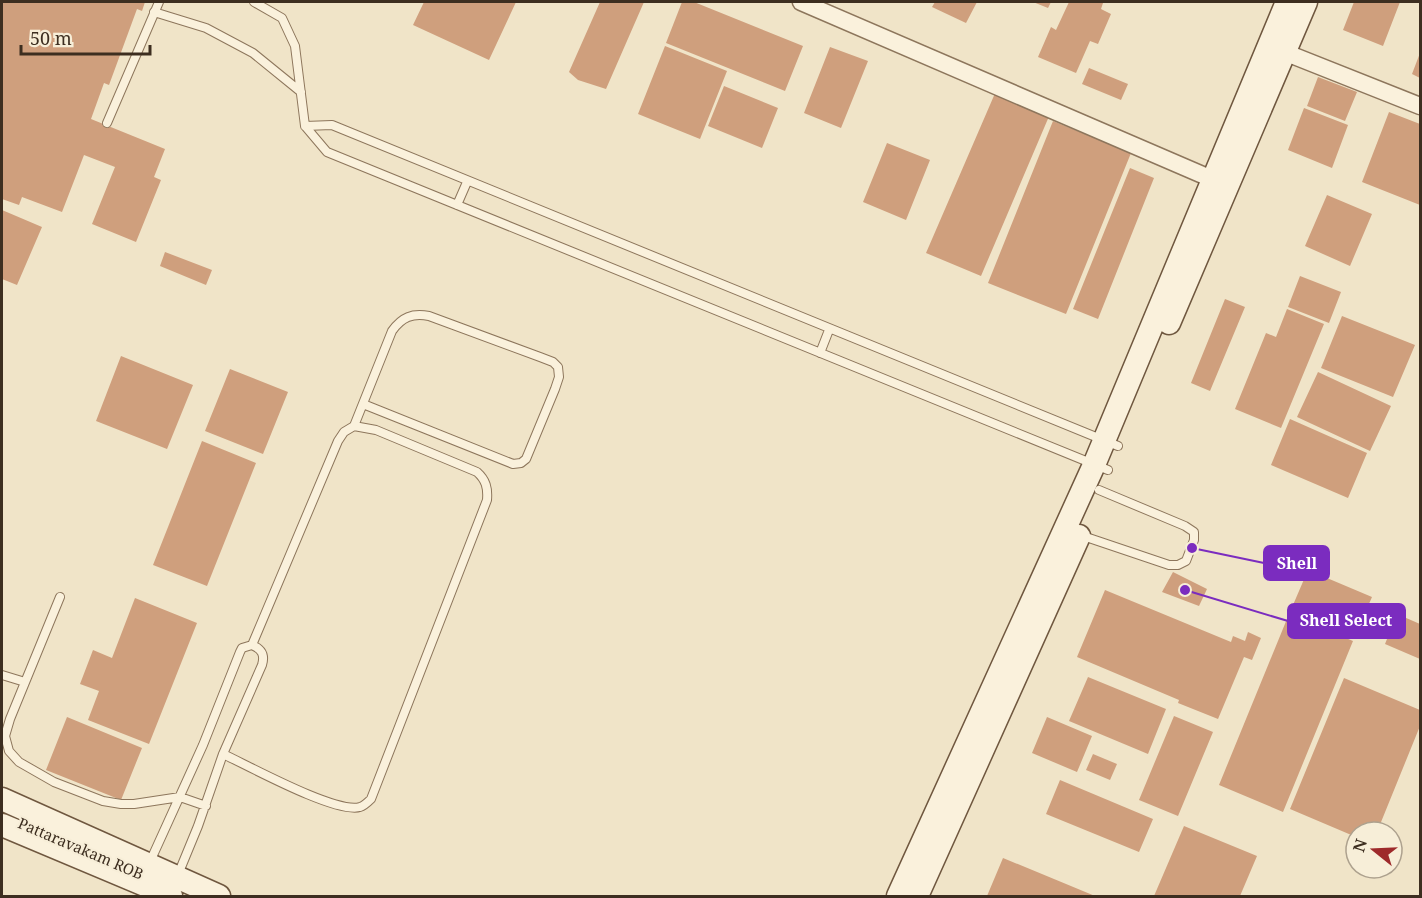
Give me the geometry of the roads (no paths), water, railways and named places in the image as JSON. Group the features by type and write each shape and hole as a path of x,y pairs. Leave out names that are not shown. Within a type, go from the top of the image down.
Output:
{"main road":[{"path":"917,897 1079,535 1111,444 1220,182 1287,2"},
{"path":"1220,182 1306,2"},
{"path":"898,897 1100,475"},
{"path":"2,798 149,864 174,887"},
{"name":"Pattaravakam ROB","path":"2,813 195,897"},
{"path":"2,825 174,887 219,897"}],"street":[{"path":"801,2 1220,182"},
{"path":"1284,52 1420,106"}],"lane":[{"path":"107,123 159,2"},
{"path":"254,2 282,18 295,46 305,126 327,152 820,353 1100,475 1194,532 1194,540 1186,561 1178,565 1079,535"},
{"path":"154,12 206,28 253,53 301,92"},
{"path":"305,126 332,125 1111,444"},
{"path":"457,205 467,182"},
{"path":"252,645 338,441 344,432 354,426 392,331 397,323 412,314 419,314 540,357 558,367 559,377 555,389 526,459 521,463 513,464 363,404"},
{"path":"820,353 829,330"},
{"path":"223,754 324,801 359,808 371,799 487,500 488,489 484,478 471,468 376,430 354,426"},
{"path":"60,597 5,736 9,751 19,762 54,782 103,801 134,804 180,797 206,806"},
{"path":"149,864 180,797 242,648 252,645 259,648 264,659 223,754 206,806 174,887"},
{"path":"2,675 25,682"}],"place":[{"name":"Shell","path":"1192,548"},
{"name":"Shell Select","path":"1185,590"}]}
